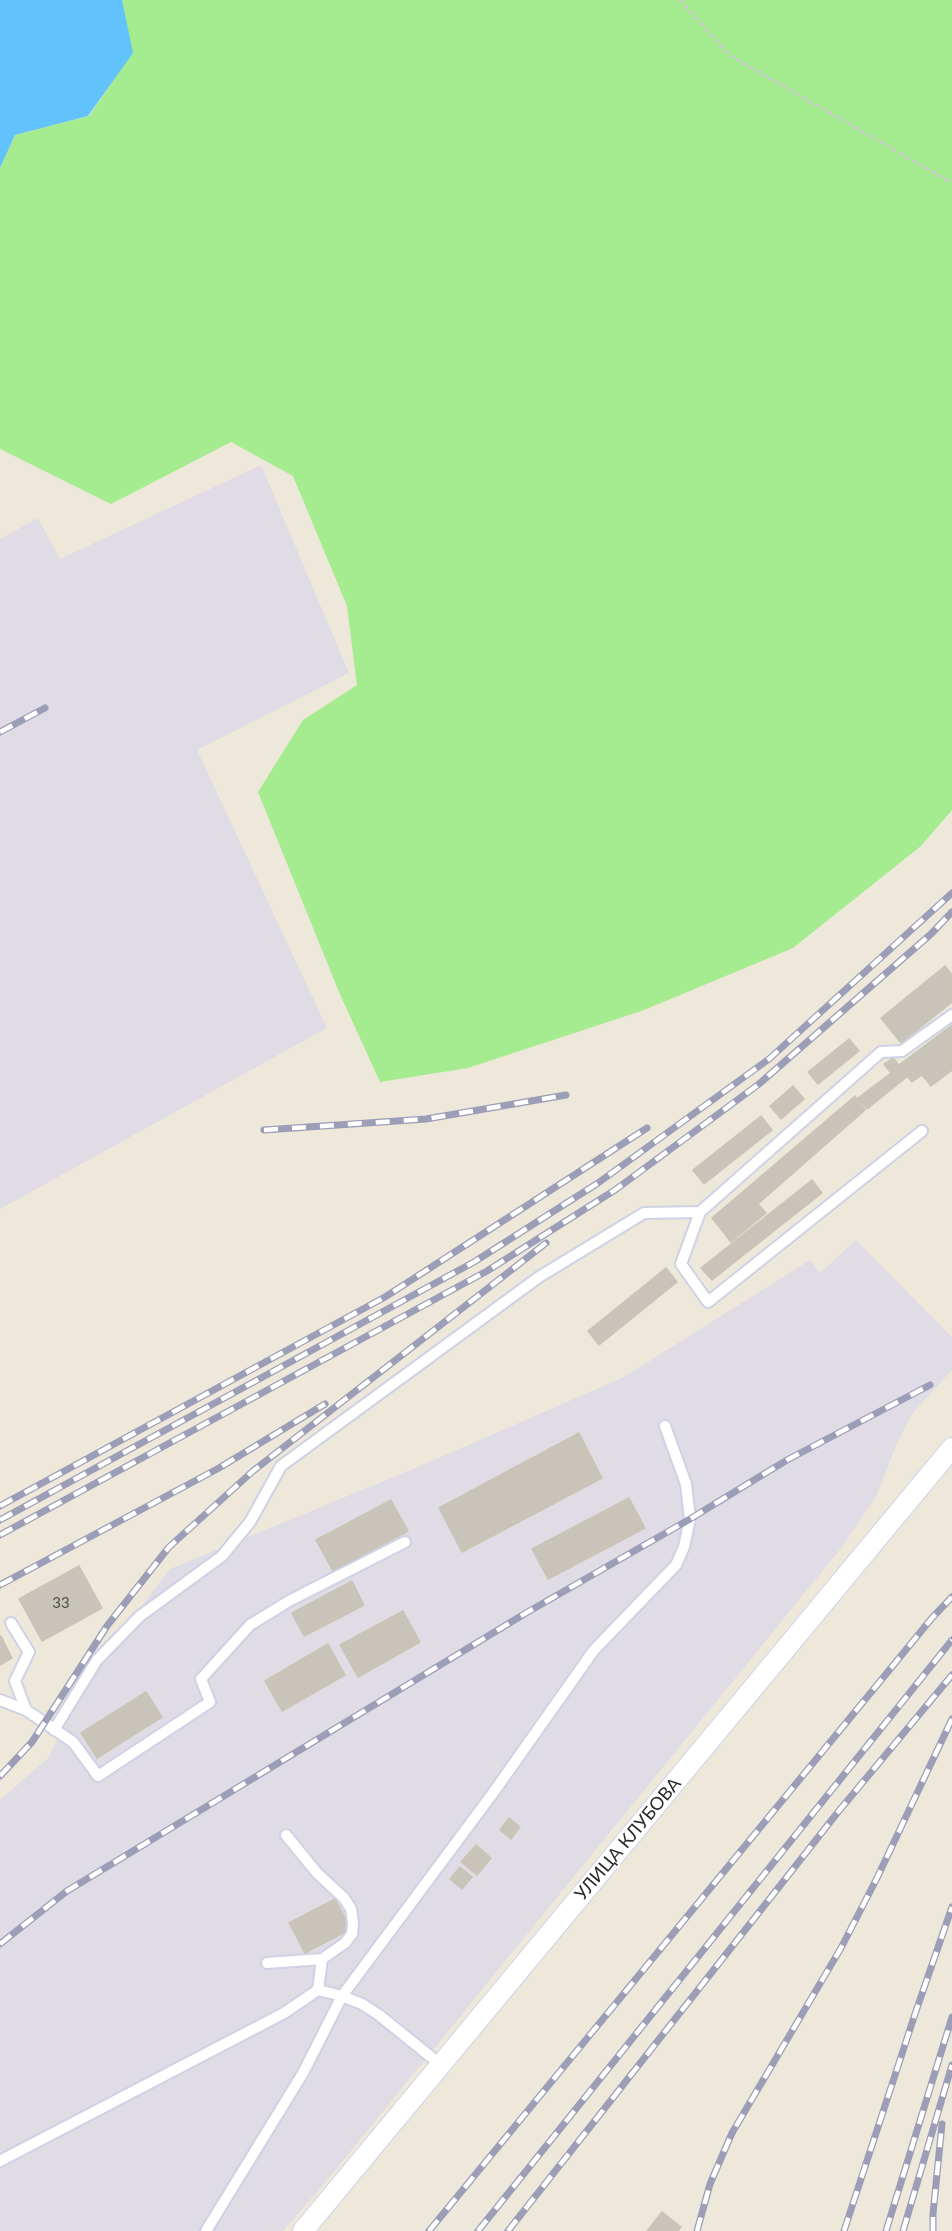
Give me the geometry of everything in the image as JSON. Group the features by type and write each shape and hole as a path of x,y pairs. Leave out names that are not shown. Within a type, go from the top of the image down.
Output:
{"street":[{"name":"УЛИЦА КЛУБОВА","path":"303,2231 952,1448"}],"lane":[{"path":"922,1131 708,1302 681,1264 700,1212 881,1052 902,1052 952,1015"},
{"path":"54,1730 97,1660 140,1616 222,1556 250,1522 281,1466 539,1277 644,1213 700,1212"},
{"path":"206,2231 303,2073 342,1996 493,1793 594,1650 676,1565 684,1547 690,1519 687,1485 665,1426"},
{"path":"0,1700 26,1710 73,1742 98,1776 210,1702 201,1679 250,1625 289,1601 405,1542"},
{"path":"11,1623 29,1652 15,1681 26,1710"},
{"path":"267,1963 322,1959 345,1943 352,1934 351,1909 344,1898 317,1873 286,1835"},
{"path":"318,1990 322,1959"},
{"path":"0,2161 284,2013 318,1990 342,1996 379,2015 441,2065"}],"path":[{"path":"680,0 729,55 952,183"}],"shaded area":[{"path":"261,465 349,673 197,750 327,1028 0,1209 0,539 38,518 60,559"},
{"path":"856,1240 952,1337 952,1370 912,1414 897,1443 877,1495 842,1547 328,2179 283,2231 0,2231 0,1800 48,1758 90,1673 170,1569 418,1467 624,1377 810,1260 820,1273"}],"green space":[{"path":"122,0 952,0 952,810 921,846 793,948 644,1010 468,1068 380,1082 339,992 258,792 303,720 357,685 347,606 293,476 231,442 111,504 0,449 0,168 15,135 89,116 132,53"}],"water":[{"path":"0,0 122,0 133,53 88,116 15,135 0,168"}],"building":[{"path":"945,966 952,975 952,1002 901,1043 881,1018"},
{"path":"952,1025 952,1070 931,1086 922,1075 912,1082 899,1065"},
{"path":"849,1039 859,1051 818,1084 808,1072"},
{"path":"893,1058 908,1076 867,1109 858,1098 891,1073 884,1064"},
{"path":"793,1086 804,1099 781,1119 770,1106"},
{"path":"855,1096 865,1110 758,1204 766,1213 731,1242 712,1218"},
{"path":"761,1116 772,1130 704,1184 693,1170"},
{"path":"812,1180 822,1193 712,1280 701,1268"},
{"path":"666,1268 677,1282 599,1345 588,1331"},
{"path":"579,1433 602,1478 462,1552 439,1508"},
{"path":"629,1498 645,1528 548,1579 532,1549"},
{"path":"391,1500 408,1531 333,1571 316,1540"},
{"path":"79,1566 102,1608 42,1641 19,1599"},
{"path":"352,1581 364,1605 304,1636 292,1613"},
{"path":"403,1611 420,1642 358,1677 340,1645"},
{"path":"0,1637 12,1658 0,1665"},
{"path":"328,1644 345,1675 282,1711 265,1681"},
{"path":"146,1692 162,1717 97,1758 81,1733"},
{"path":"509,1818 520,1827 511,1839 500,1830"},
{"path":"476,1845 491,1858 477,1875 461,1862"},
{"path":"460,1867 472,1877 462,1889 450,1879"},
{"path":"335,1899 351,1929 305,1953 289,1923"},
{"path":"662,2212 681,2227 678,2231 647,2231"}],"railway":[{"path":"0,732 45,708"},
{"path":"0,1520 474,1262 598,1183 769,1059 952,893"},
{"path":"0,1535 487,1271 615,1190 759,1084 931,934 952,912"},
{"path":"264,1130 426,1119 566,1095"},
{"path":"0,1506 385,1297 647,1128"},
{"path":"0,1776 32,1742 107,1626 169,1547 253,1471 546,1243"},
{"path":"0,1944 67,1891 526,1613 690,1519 787,1460 930,1385"},
{"path":"0,1585 219,1468 325,1404"},
{"path":"429,2231 932,1618 952,1597"},
{"path":"478,2231 952,1640"},
{"path":"508,2231 838,1812 952,1675"},
{"path":"697,2231 710,2184 732,2133 841,1948 877,1878 952,1719"},
{"path":"844,2231 952,1907"},
{"path":"886,2231 952,2017"},
{"path":"903,2231 952,2065"},
{"path":"933,2231 942,2124"}]}
